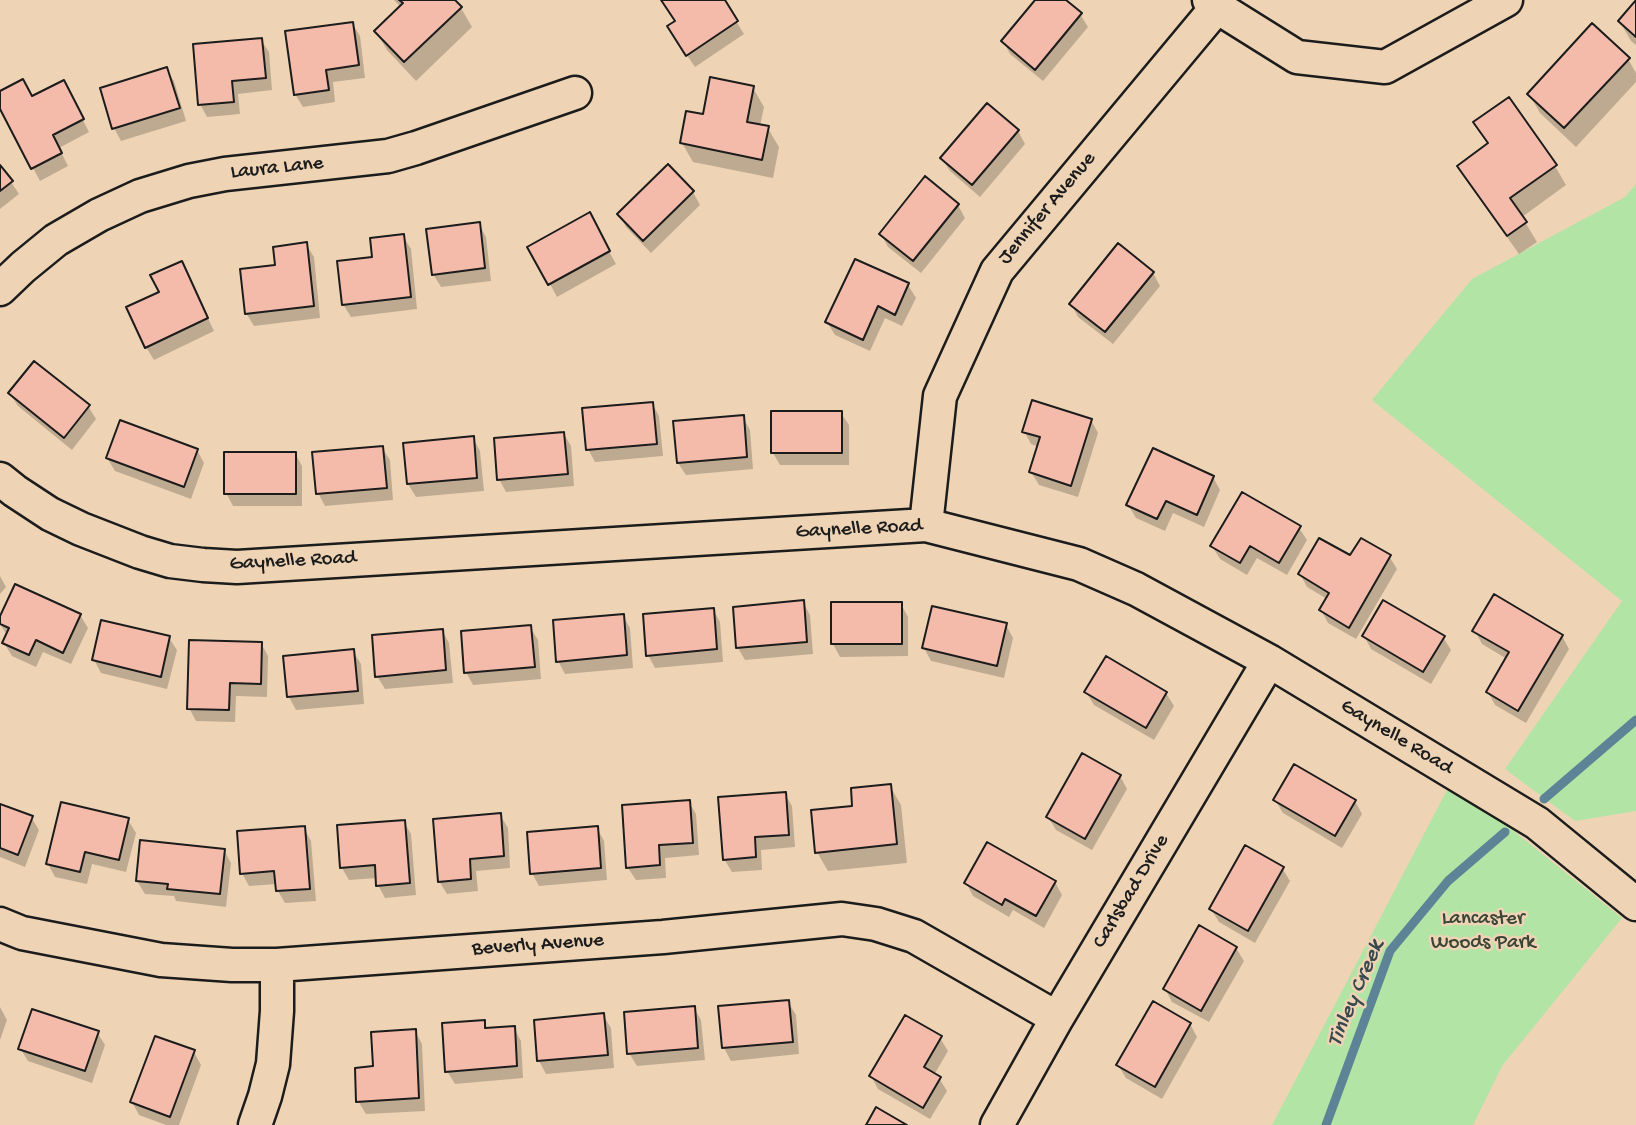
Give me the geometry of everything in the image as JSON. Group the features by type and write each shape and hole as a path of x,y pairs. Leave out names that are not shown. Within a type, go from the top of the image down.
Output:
{"street":[{"path":"1213,4 1297,57 1385,67 1506,0"},
{"name":"Jennifer Avenue","path":"926,525 940,396 997,271 1213,4"},
{"name":"Laura Lane","path":"0,289 56,240 99,215 140,196 189,181 225,174 388,156 575,93"},
{"name":"Gaynelle Road","path":"0,479 50,514 80,529 170,561 203,565 237,567 926,525 1079,564 1136,589 1269,662 1537,823 1636,904"},
{"name":"Carlsbad Drive","path":"997,1125 1057,1018 1269,662"},
{"name":"Beverly Avenue","path":"0,924 22,933 161,960 277,965 663,937 842,919 876,924 914,936 1057,1018"},
{"path":"255,1125 273,1064 277,965"}],"green space":[{"path":"1636,184 1636,811 1575,821 1505,769 1622,601 1372,400 1472,279 1625,197"},
{"name":"Lancaster Woods Park","path":"1447,790 1500,820 1622,918 1502,1066 1473,1125 1272,1125"}],"building":[{"path":"399,0 455,0 462,7 404,62 374,31 403,3"},
{"path":"661,0 725,0 738,21 686,56 667,26 675,21"},
{"path":"1035,0 1066,0 1082,13 1035,70 1001,41"},
{"path":"1636,0 1636,37 1618,21"},
{"path":"353,22 359,65 326,70 329,90 294,95 285,31"},
{"path":"1592,23 1630,58 1564,128 1527,94"},
{"path":"262,38 266,78 232,81 234,102 198,105 193,44"},
{"path":"167,67 180,108 112,129 100,88"},
{"path":"710,77 754,86 747,122 769,126 762,160 680,143 686,111 703,114"},
{"path":"23,79 32,96 64,80 84,119 53,135 62,153 31,169 0,109 0,91"},
{"path":"1509,97 1557,165 1510,198 1527,222 1507,236 1457,166 1488,143 1473,122"},
{"path":"987,103 1019,130 972,185 940,158"},
{"path":"668,164 694,191 643,241 617,214"},
{"path":"0,165 13,181 0,191"},
{"path":"925,176 959,204 913,261 879,234"},
{"path":"590,212 610,251 548,285 527,247"},
{"path":"480,222 485,268 432,275 426,229"},
{"path":"404,234 411,297 342,305 337,261 372,257 370,238"},
{"path":"307,242 314,306 245,314 240,269 275,265 273,247"},
{"path":"1118,243 1154,272 1105,332 1069,304"},
{"path":"855,259 909,283 895,315 878,306 863,340 825,322"},
{"path":"182,261 208,318 145,348 126,307 159,292 150,275"},
{"path":"34,361 90,405 64,438 8,393"},
{"path":"1032,400 1092,419 1071,486 1029,472 1040,437 1022,432"},
{"path":"653,402 657,444 586,450 582,408"},
{"path":"771,411 842,411 842,453 771,453"},
{"path":"744,415 747,457 677,463 673,421"},
{"path":"120,420 198,449 184,487 106,458"},
{"path":"564,432 568,474 497,480 494,438"},
{"path":"474,436 477,478 407,484 403,443"},
{"path":"383,446 387,488 316,494 312,452"},
{"path":"1153,448 1214,476 1197,515 1166,501 1157,519 1126,505"},
{"path":"224,452 296,452 296,494 224,494"},
{"path":"1242,492 1301,526 1279,563 1250,546 1240,563 1210,546"},
{"path":"1319,538 1350,555 1361,538 1391,555 1349,628 1319,610 1329,593 1298,574"},
{"path":"15,584 81,614 63,653 36,640 29,655 2,643 9,628 0,624 0,616"},
{"path":"1494,594 1563,635 1518,711 1486,692 1509,652 1472,631"},
{"path":"804,600 807,642 736,648 733,607"},
{"path":"1383,600 1445,636 1423,672 1362,636"},
{"path":"831,602 902,602 902,644 831,644"},
{"path":"932,606 1007,623 997,666 922,648"},
{"path":"714,608 717,649 646,656 643,614"},
{"path":"624,614 627,655 556,662 553,620"},
{"path":"101,620 170,636 161,677 92,660"},
{"path":"531,625 535,667 464,673 461,631"},
{"path":"443,629 446,670 375,677 372,635"},
{"path":"189,640 262,642 261,684 230,683 229,710 187,709"},
{"path":"354,649 358,691 287,697 283,656"},
{"path":"1106,656 1167,692 1146,728 1084,692"},
{"path":"1082,753 1121,775 1085,839 1046,817"},
{"path":"1294,764 1356,800 1335,836 1273,800"},
{"path":"891,784 897,844 815,853 811,810 852,806 851,788"},
{"path":"786,792 789,835 755,837 756,857 723,860 718,797"},
{"path":"690,800 693,843 659,845 660,865 626,868 622,805"},
{"path":"61,802 129,818 119,860 85,852 80,872 46,864"},
{"path":"0,804 33,816 18,855 0,848"},
{"path":"501,813 504,856 470,859 471,879 438,882 433,819"},
{"path":"405,820 410,883 376,886 375,865 340,868 337,825"},
{"path":"305,826 310,889 276,891 274,871 240,874 237,831"},
{"path":"598,826 601,868 530,874 527,832"},
{"path":"140,840 225,849 220,894 167,889 168,884 136,881"},
{"path":"987,842 1056,881 1036,916 1005,899 1002,905 964,883"},
{"path":"1245,845 1284,867 1248,931 1209,909"},
{"path":"1199,925 1237,947 1201,1011 1163,989"},
{"path":"789,1000 793,1042 722,1048 718,1006"},
{"path":"1153,1001 1191,1023 1155,1087 1116,1065"},
{"path":"695,1006 698,1048 627,1054 624,1012"},
{"path":"32,1009 99,1031 85,1071 18,1049"},
{"path":"604,1013 608,1055 537,1061 534,1020"},
{"path":"905,1015 942,1036 924,1067 941,1077 923,1108 869,1076"},
{"path":"485,1020 485,1028 515,1026 517,1066 445,1072 442,1023"},
{"path":"416,1029 419,1098 356,1102 355,1068 373,1066 371,1032"},
{"path":"155,1036 195,1050 170,1117 130,1102"},
{"path":"876,1107 907,1125 866,1125"}],"waterway":[{"name":"Tinley Creek","path":"1544,799 1636,720"},
{"name":"Tinley Creek","path":"1326,1125 1390,951 1448,881 1505,832"}]}
